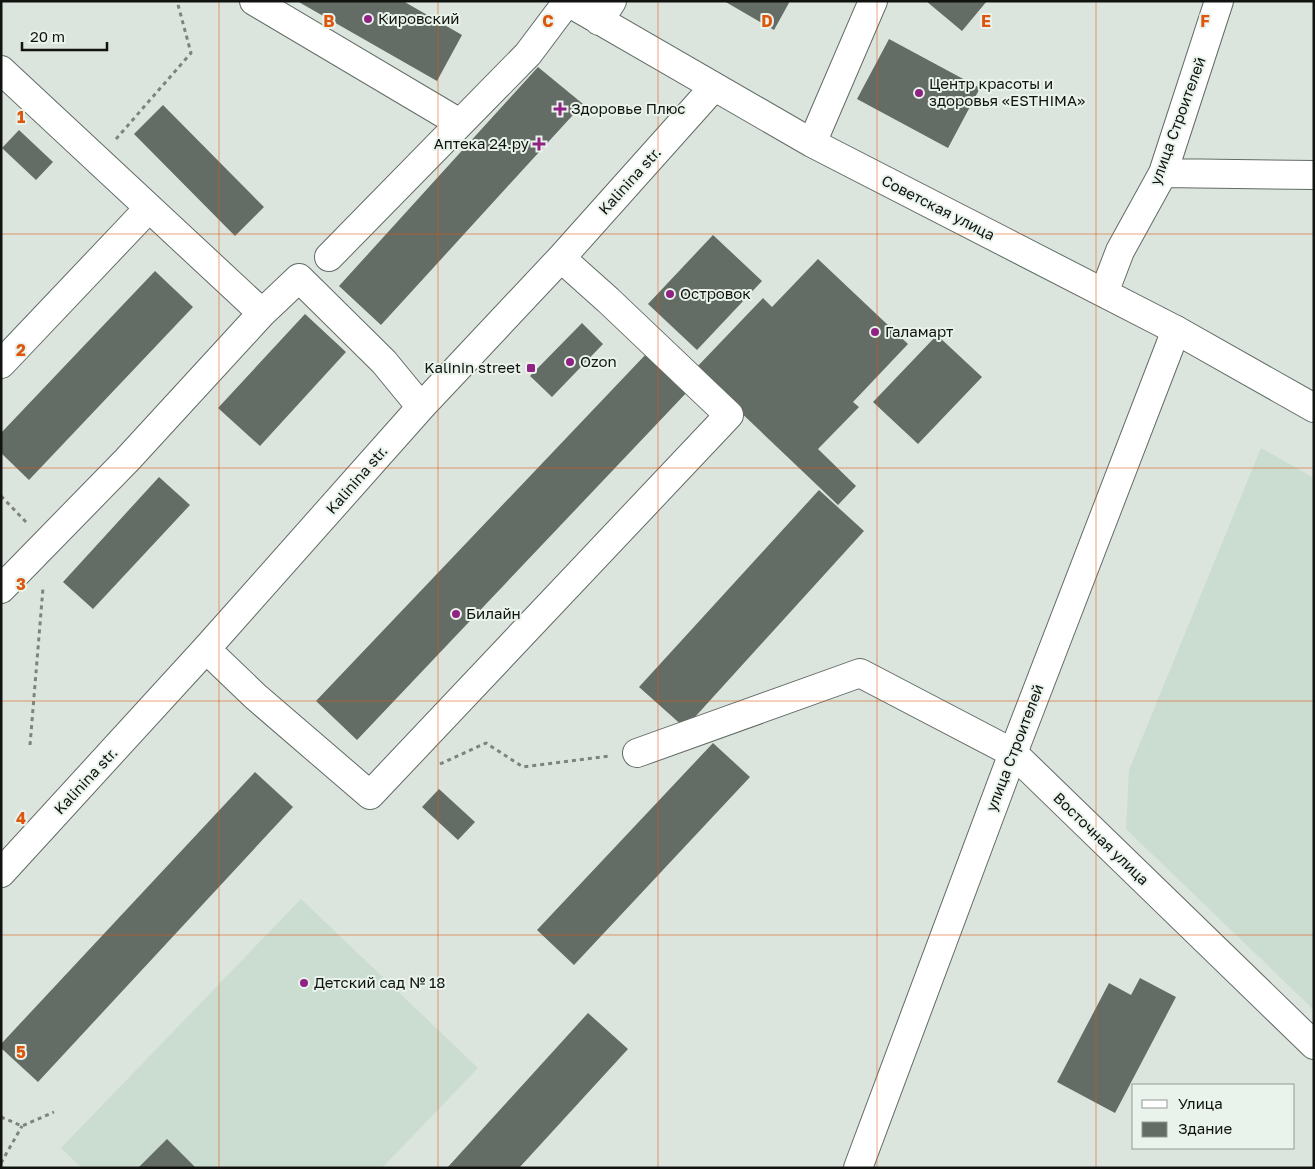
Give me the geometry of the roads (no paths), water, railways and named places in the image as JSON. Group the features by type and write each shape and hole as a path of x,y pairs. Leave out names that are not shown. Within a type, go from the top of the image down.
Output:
{"street":[{"path":"254,1 458,122"},
{"path":"812,143 874,1"},
{"name":"улица Строителей","path":"1104,293 1120,251 1163,173 1219,1"},
{"path":"328,257 458,122 528,54 566,2"},
{"name":"Советская улица","path":"566,2 605,11 713,88 812,143 1176,330 1314,408"},
{"path":"1,70 262,313"},
{"name":"Kalinina str.","path":"1,873 206,649 421,407 561,258 713,88"},
{"path":"1163,173 1314,175"},
{"path":"1,364 149,208"},
{"path":"206,649 255,696 370,795 729,415 561,258"},
{"path":"1,589 127,460 262,313 299,278 384,362 421,407"},
{"name":"улица Строителей","path":"858,1168 1013,753 1176,330"},
{"name":"Восточная улица","path":"637,753 860,673 1013,753 1314,1045"}],"place":[{"name":"Кировский","path":"368,19"},
{"name":"Центр красоты и здоровья «ESTHIMA»","path":"919,93"},
{"name":"Здоровье Плюс","path":"560,109"},
{"name":"Аптека 24.ру","path":"539,144"},
{"name":"Островок","path":"670,294"},
{"name":"Галамарт","path":"875,332"},
{"name":"Ozon","path":"570,362"},
{"name":"Kalinin street","path":"531,368"},
{"name":"Билайн","path":"456,614"},
{"name":"Детский сад № 18","path":"304,983"}]}
